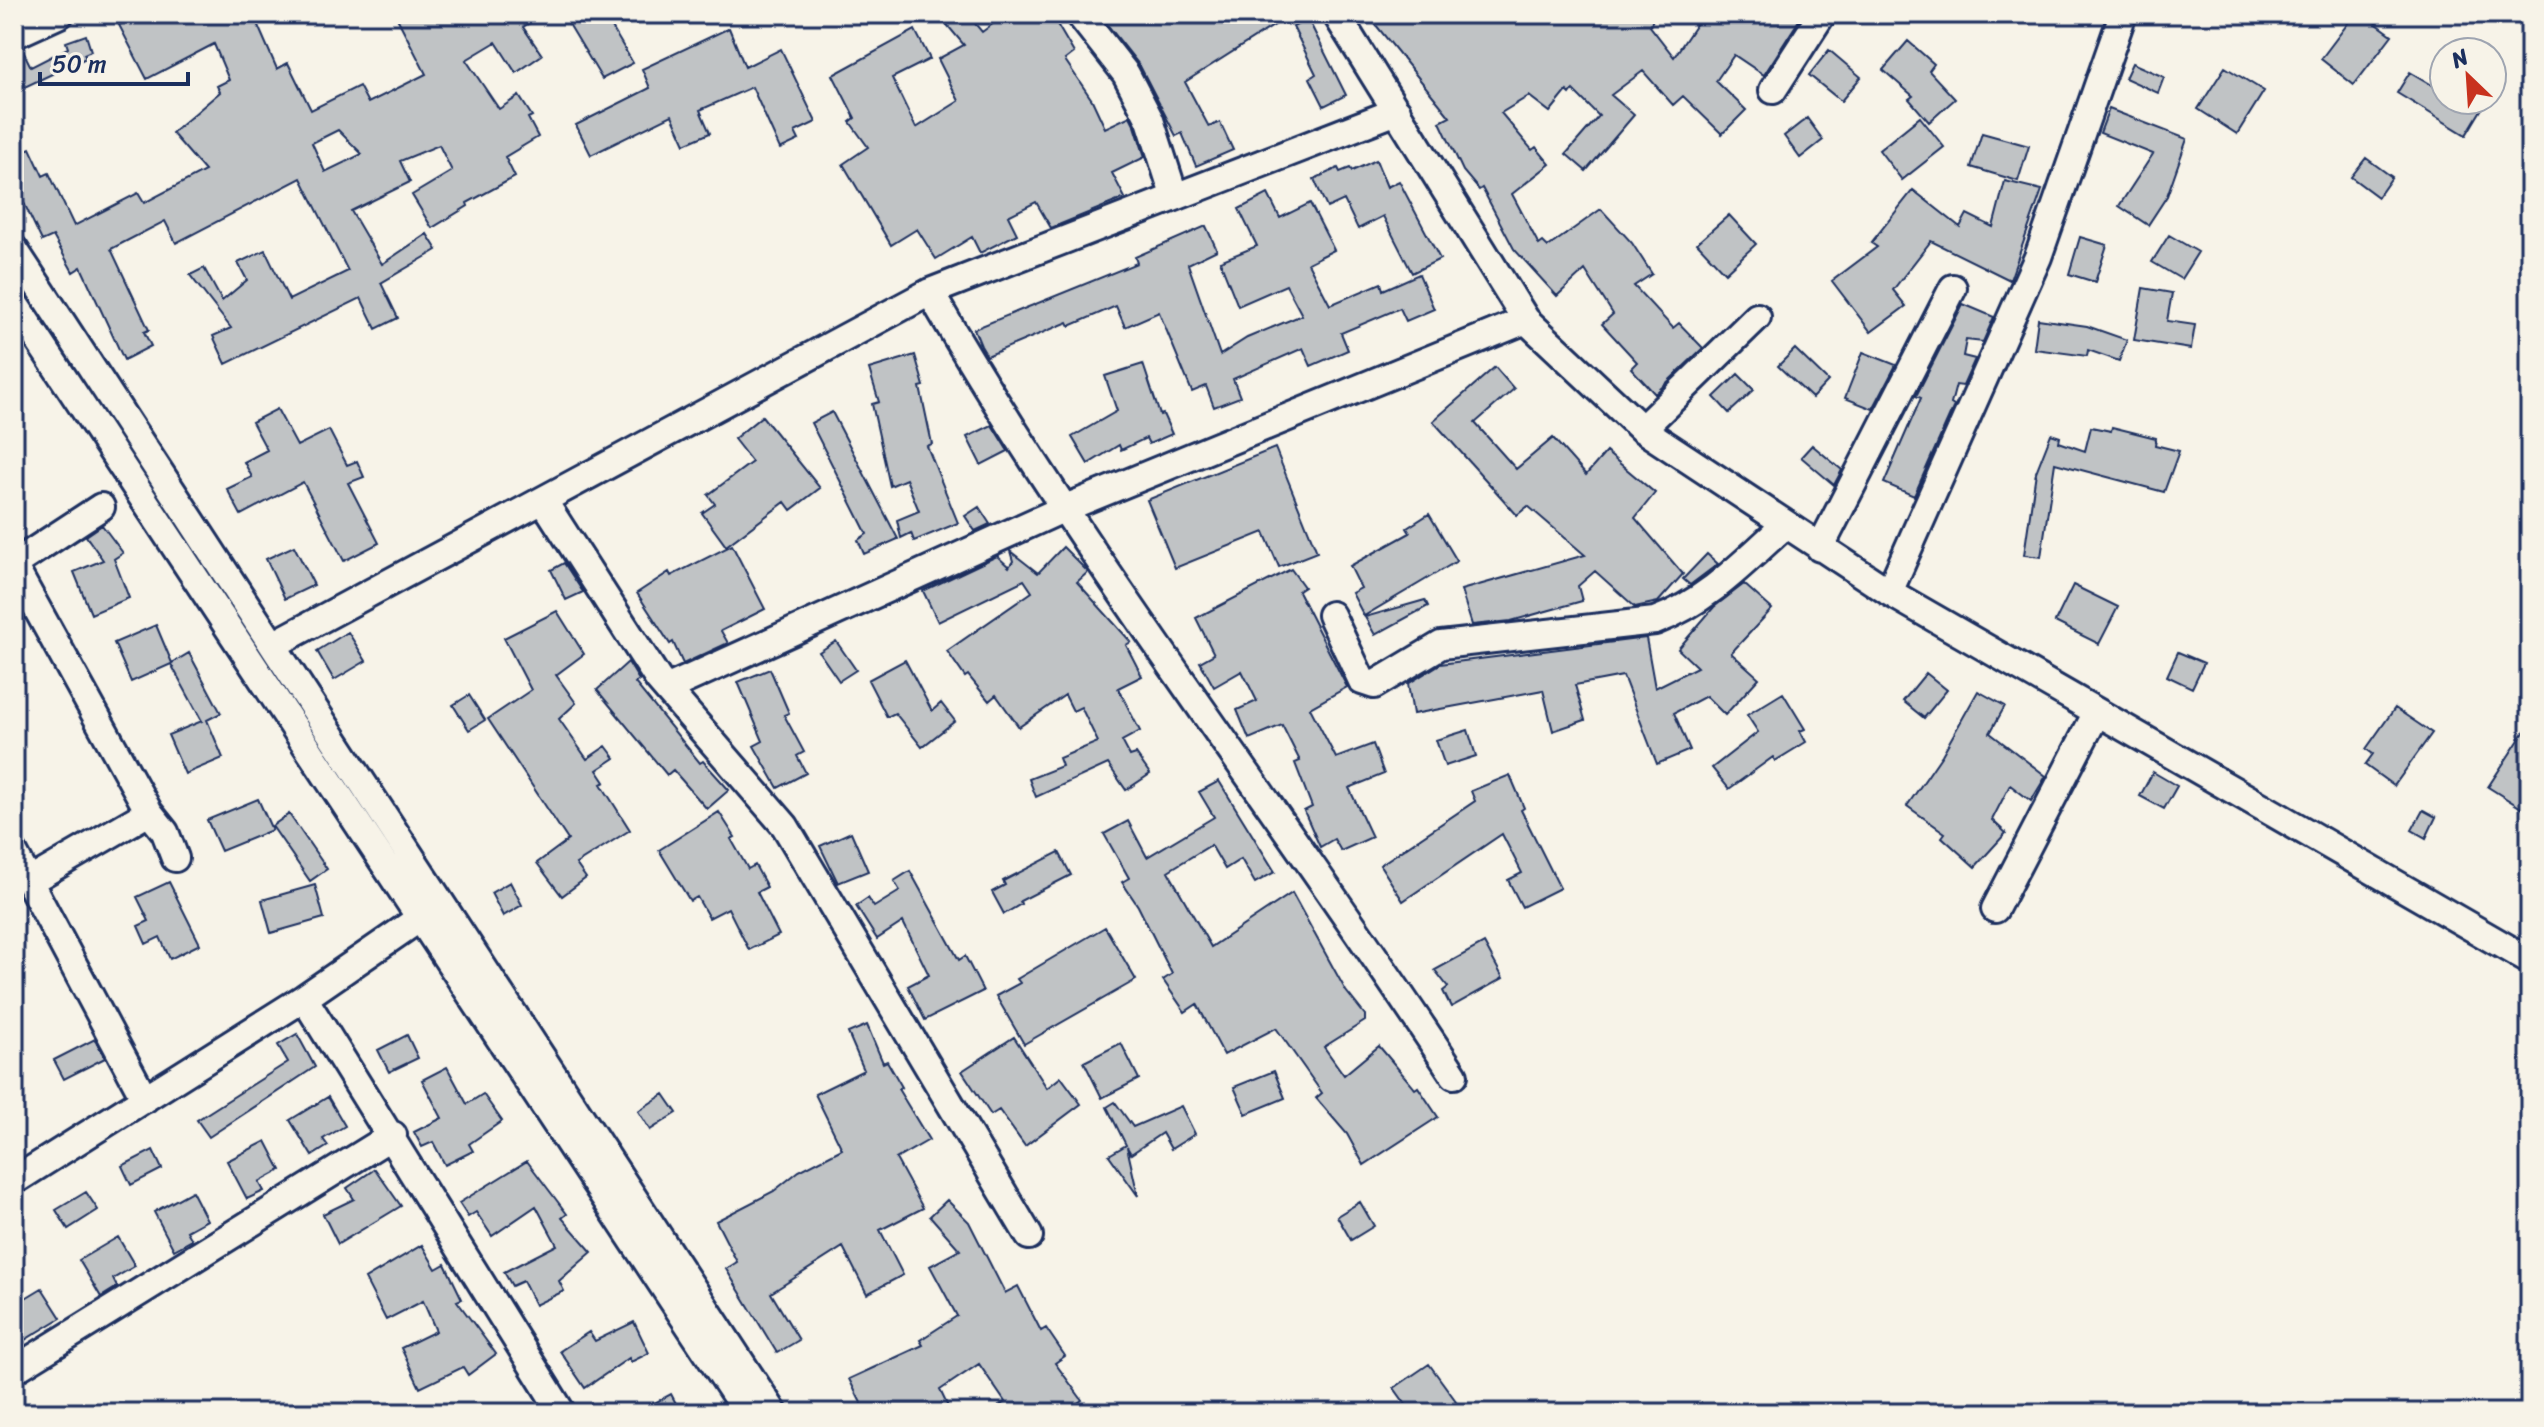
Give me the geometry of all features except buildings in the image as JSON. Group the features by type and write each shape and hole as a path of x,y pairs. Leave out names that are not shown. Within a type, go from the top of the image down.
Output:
{"street":[{"path":"14,35 60,14"},
{"path":"1079,14 1126,74 1144,109 1174,195"},
{"path":"1336,14 1526,320 1642,429 1889,592 2096,714 2530,961"},
{"path":"1773,90 1822,14"},
{"path":"1889,592 2038,257 2123,14"},
{"path":"273,645 930,292 1397,111"},
{"path":"14,249 774,1413"},
{"path":"1820,548 1953,288"},
{"path":"930,292 987,392 1115,588 1371,948 1454,1075"},
{"path":"14,303 747,1413"},
{"path":"1642,429 1757,317"},
{"path":"668,688 1063,509 1526,320"},
{"path":"70,385 93,369"},
{"path":"543,500 658,679 785,826 1029,1236"},
{"path":"101,507 14,566 149,812 165,832 175,858"},
{"path":"1331,615 1362,681 1374,685 1441,645 1655,621 1677,613 1710,593 1785,525"},
{"path":"1995,909 2096,714"},
{"path":"30,881 149,812"},
{"path":"14,853 145,1099"},
{"path":"14,1181 304,998 420,918"},
{"path":"304,998 393,1135 562,1413"},
{"path":"14,1370 393,1135"}]}
